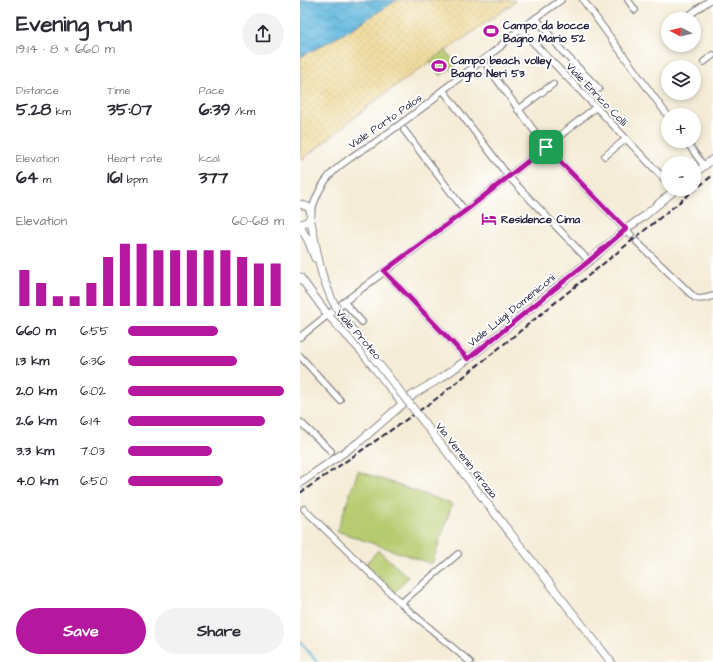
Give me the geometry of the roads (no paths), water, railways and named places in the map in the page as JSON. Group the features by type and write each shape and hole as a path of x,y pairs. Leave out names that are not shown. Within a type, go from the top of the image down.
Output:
{"street":[{"name":"Viale Porto Palos","path":"311,215 322,184 332,171 364,148 373,144 427,104 500,47 508,38 561,0"},
{"path":"583,0 662,108"},
{"path":"628,0 636,10"},
{"path":"694,12 710,0"},
{"path":"536,18 563,52 598,89"},
{"name":"Viale Enrico Colli","path":"520,29 661,176"},
{"path":"704,62 713,55"},
{"path":"487,66 546,147 628,232"},
{"path":"518,110 553,84"},
{"path":"443,90 509,177 589,261"},
{"path":"300,337 384,271 509,177 596,107"},
{"path":"404,130 465,211"},
{"name":"Viale Enrico Colli","path":"605,156 626,139"},
{"path":"691,148 704,166"},
{"path":"701,168 713,159"},
{"name":"Viale Luigi Domeniconi","path":"300,483 359,442 386,420 402,403 468,359 589,261 628,232 668,196"},
{"path":"300,204 308,206 311,215 306,223 300,225"},
{"name":"Via Verenin Grazia","path":"311,215 319,264 323,277 332,300 343,318 611,662"},
{"name":"Via Verenin Grazia","path":"300,225 319,264"},
{"path":"637,242 692,295 700,300 713,296"},
{"path":"384,271 468,359"},
{"name":"Viale Proteo","path":"300,277 328,315 362,352 402,403"},
{"path":"344,302 362,322"},
{"path":"300,356 340,400"},
{"path":"300,422 330,451"},
{"path":"304,509 430,630 470,662"},
{"path":"401,603 458,554"}],"water":[{"path":"300,0 397,0 343,34 300,57"}],"waterway":[{"path":"300,641 317,662"}],"railway":[{"path":"300,493 436,399 713,175"}],"place":[{"name":"Campo da bocce Bagno Mario 52","path":"491,31"},
{"name":"Campo beach volley Bagno Neri 53","path":"439,66"},
{"name":"Residence Cima","path":"489,219"}]}
